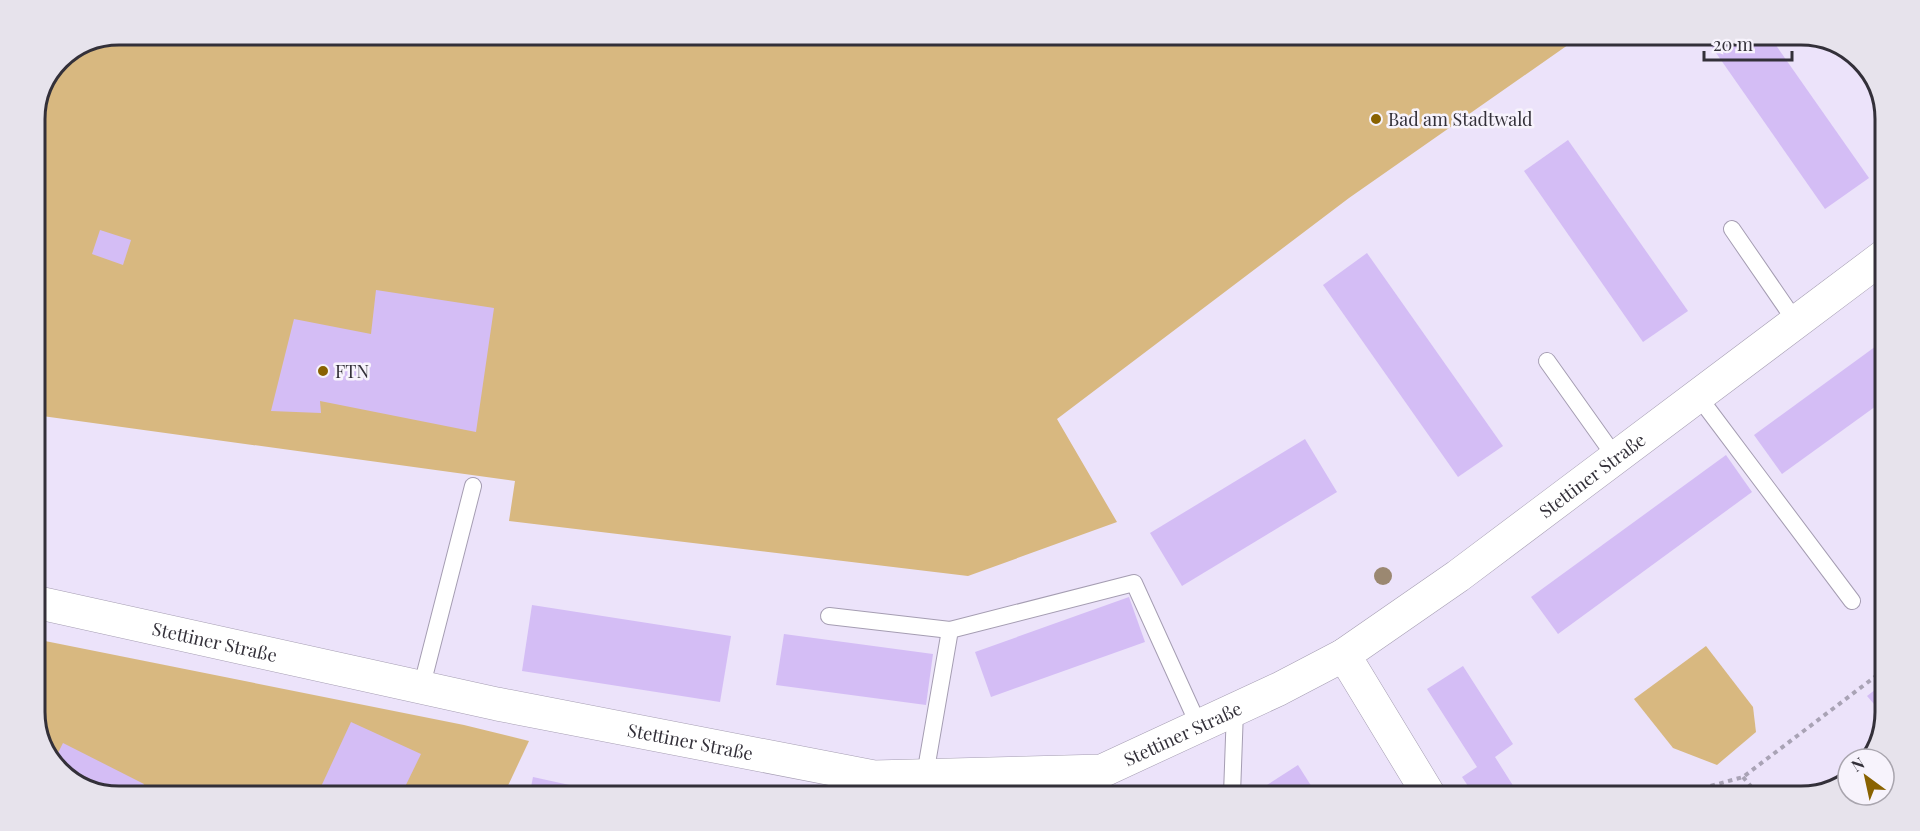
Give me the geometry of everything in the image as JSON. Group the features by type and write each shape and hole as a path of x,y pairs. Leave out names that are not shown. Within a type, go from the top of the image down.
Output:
{"street":[{"name":"Stettiner Straße","path":"45,604 422,685 497,704 874,777 1102,771 1235,710 1344,655 1458,576 1875,263"},
{"path":"1344,655 1424,786"}],"lane":[{"path":"1732,229 1796,322"},
{"path":"1547,362 1616,458"},
{"path":"1698,396 1852,602"},
{"path":"422,685 473,486"},
{"path":"829,616 950,630 1134,583 1199,726"},
{"path":"925,775 950,630"},
{"path":"1232,786 1235,710"}],"path":[{"path":"1714,786 1743,777 1875,677"},
{"path":"1743,777 1751,786"}],"shaded area":[{"path":"119,45 1568,45 1349,198 1057,419 1117,522 968,576 509,521 515,481 45,416 45,114 57,78 78,57 105,46"},
{"path":"45,641 464,725 529,741 508,786 105,785 74,771 57,753 49,736 45,717"},
{"path":"1706,646 1753,707 1756,732 1717,765 1673,748 1634,699"}],"building":[{"path":"1710,45 1776,45 1869,178 1825,209"},
{"path":"1568,140 1688,311 1643,342 1524,171"},
{"path":"100,230 131,240 123,265 92,254"},
{"path":"1367,253 1503,446 1458,477 1323,285"},
{"path":"376,290 494,308 476,432 320,401 321,413 271,411 294,319 371,334"},
{"path":"1875,347 1875,407 1782,474 1754,435"},
{"path":"1305,439 1337,492 1182,586 1150,533"},
{"path":"1726,455 1752,492 1558,634 1531,597"},
{"path":"1129,597 1145,642 991,697 975,652"},
{"path":"532,605 731,636 720,702 522,671"},
{"path":"784,634 933,654 926,705 776,685"},
{"path":"1463,666 1513,744 1495,757 1513,786 1468,786 1462,777 1477,767 1427,689"},
{"path":"1875,690 1875,705 1867,696"},
{"path":"351,722 421,754 405,786 321,786"},
{"path":"63,743 144,784 143,786 105,785 74,771 58,754"},
{"path":"1298,765 1311,786 1266,786"},
{"path":"533,777 574,786 531,786"}],"place":[{"name":"Bad am Stadtwald","path":"1376,119"},
{"name":"FTN","path":"323,371"}]}
